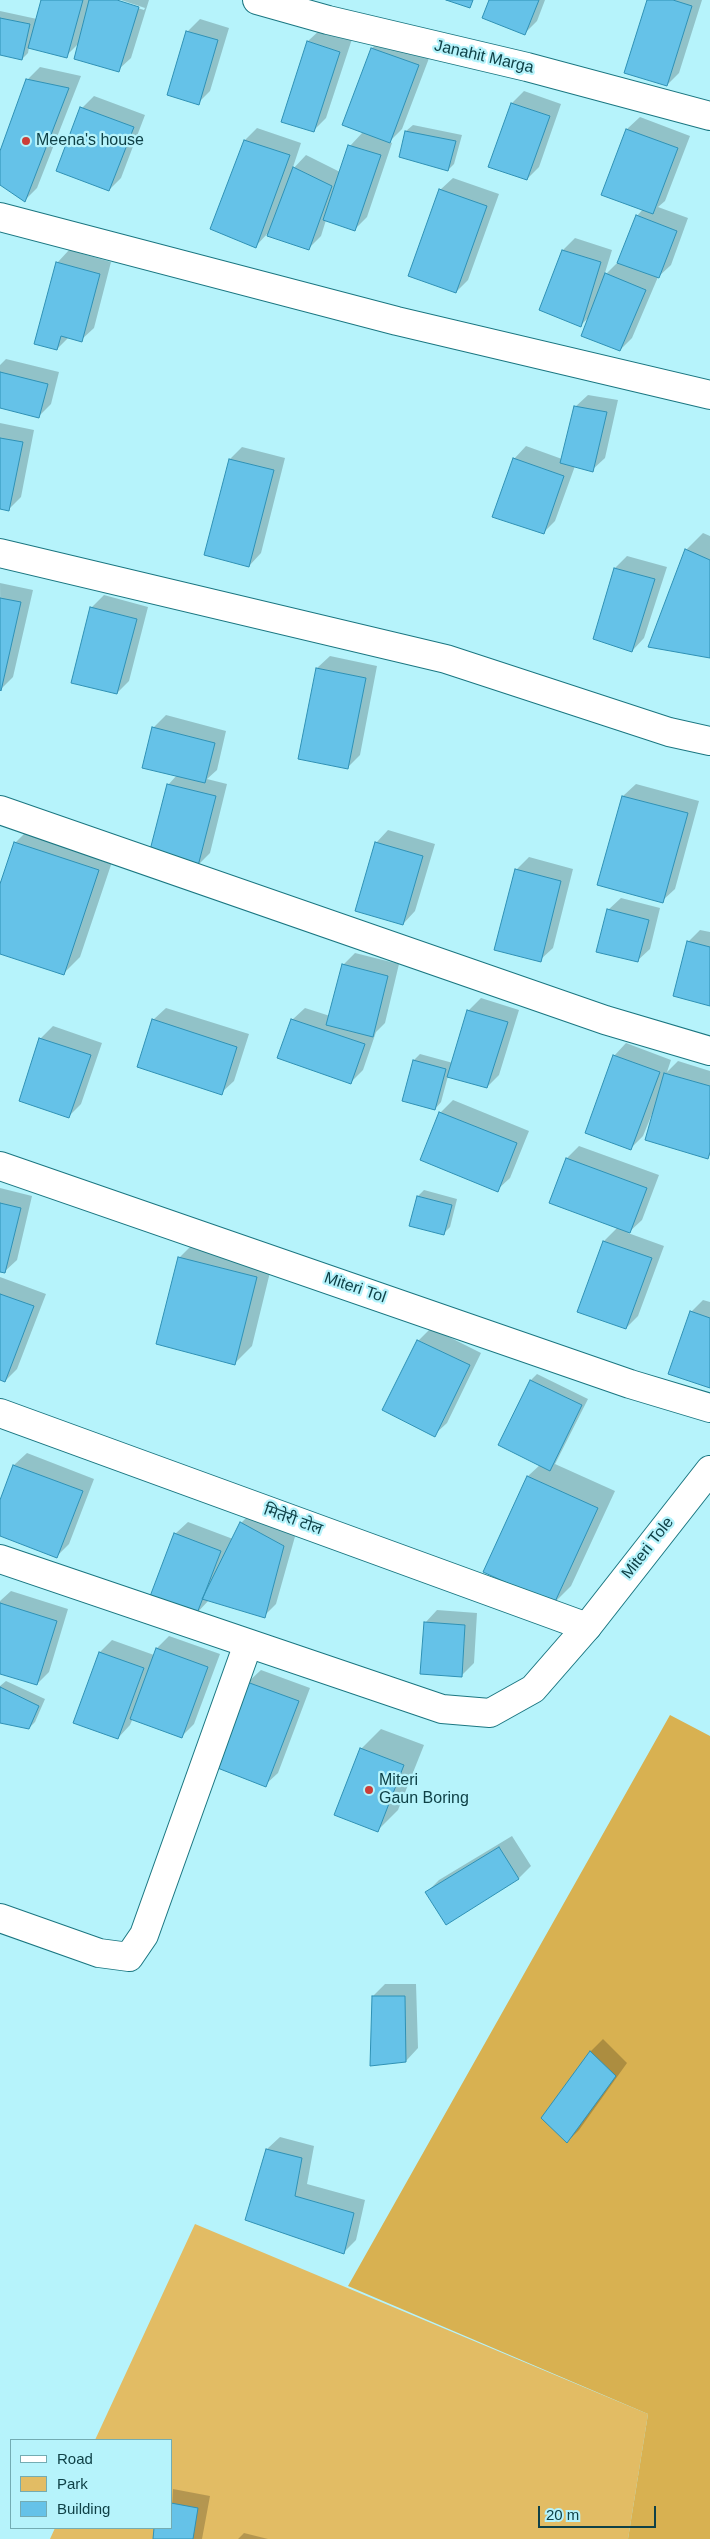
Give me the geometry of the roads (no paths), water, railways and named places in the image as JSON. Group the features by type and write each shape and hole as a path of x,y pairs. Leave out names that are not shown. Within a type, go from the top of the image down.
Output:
{"street":[{"name":"Janahit Marga","path":"257,0 328,20 527,67 710,116"},
{"path":"0,217 396,321 710,395"},
{"path":"0,553 446,659 669,732 710,741"},
{"path":"0,810 605,1020 710,1051"},
{"name":"Miteri Tol","path":"0,1166 630,1384 710,1408"},
{"name":"मितेरी टोल","path":"0,1413 587,1627"},
{"name":"Miteri Tole","path":"248,1644 442,1709 490,1713 533,1689 587,1627 710,1470"},
{"path":"0,1559 248,1644 144,1935 128,1957 99,1953 0,1918"}],"place":[{"name":"Meena's house","path":"26,141"},
{"name":"Miteri Gaun Boring","path":"369,1790"}]}
